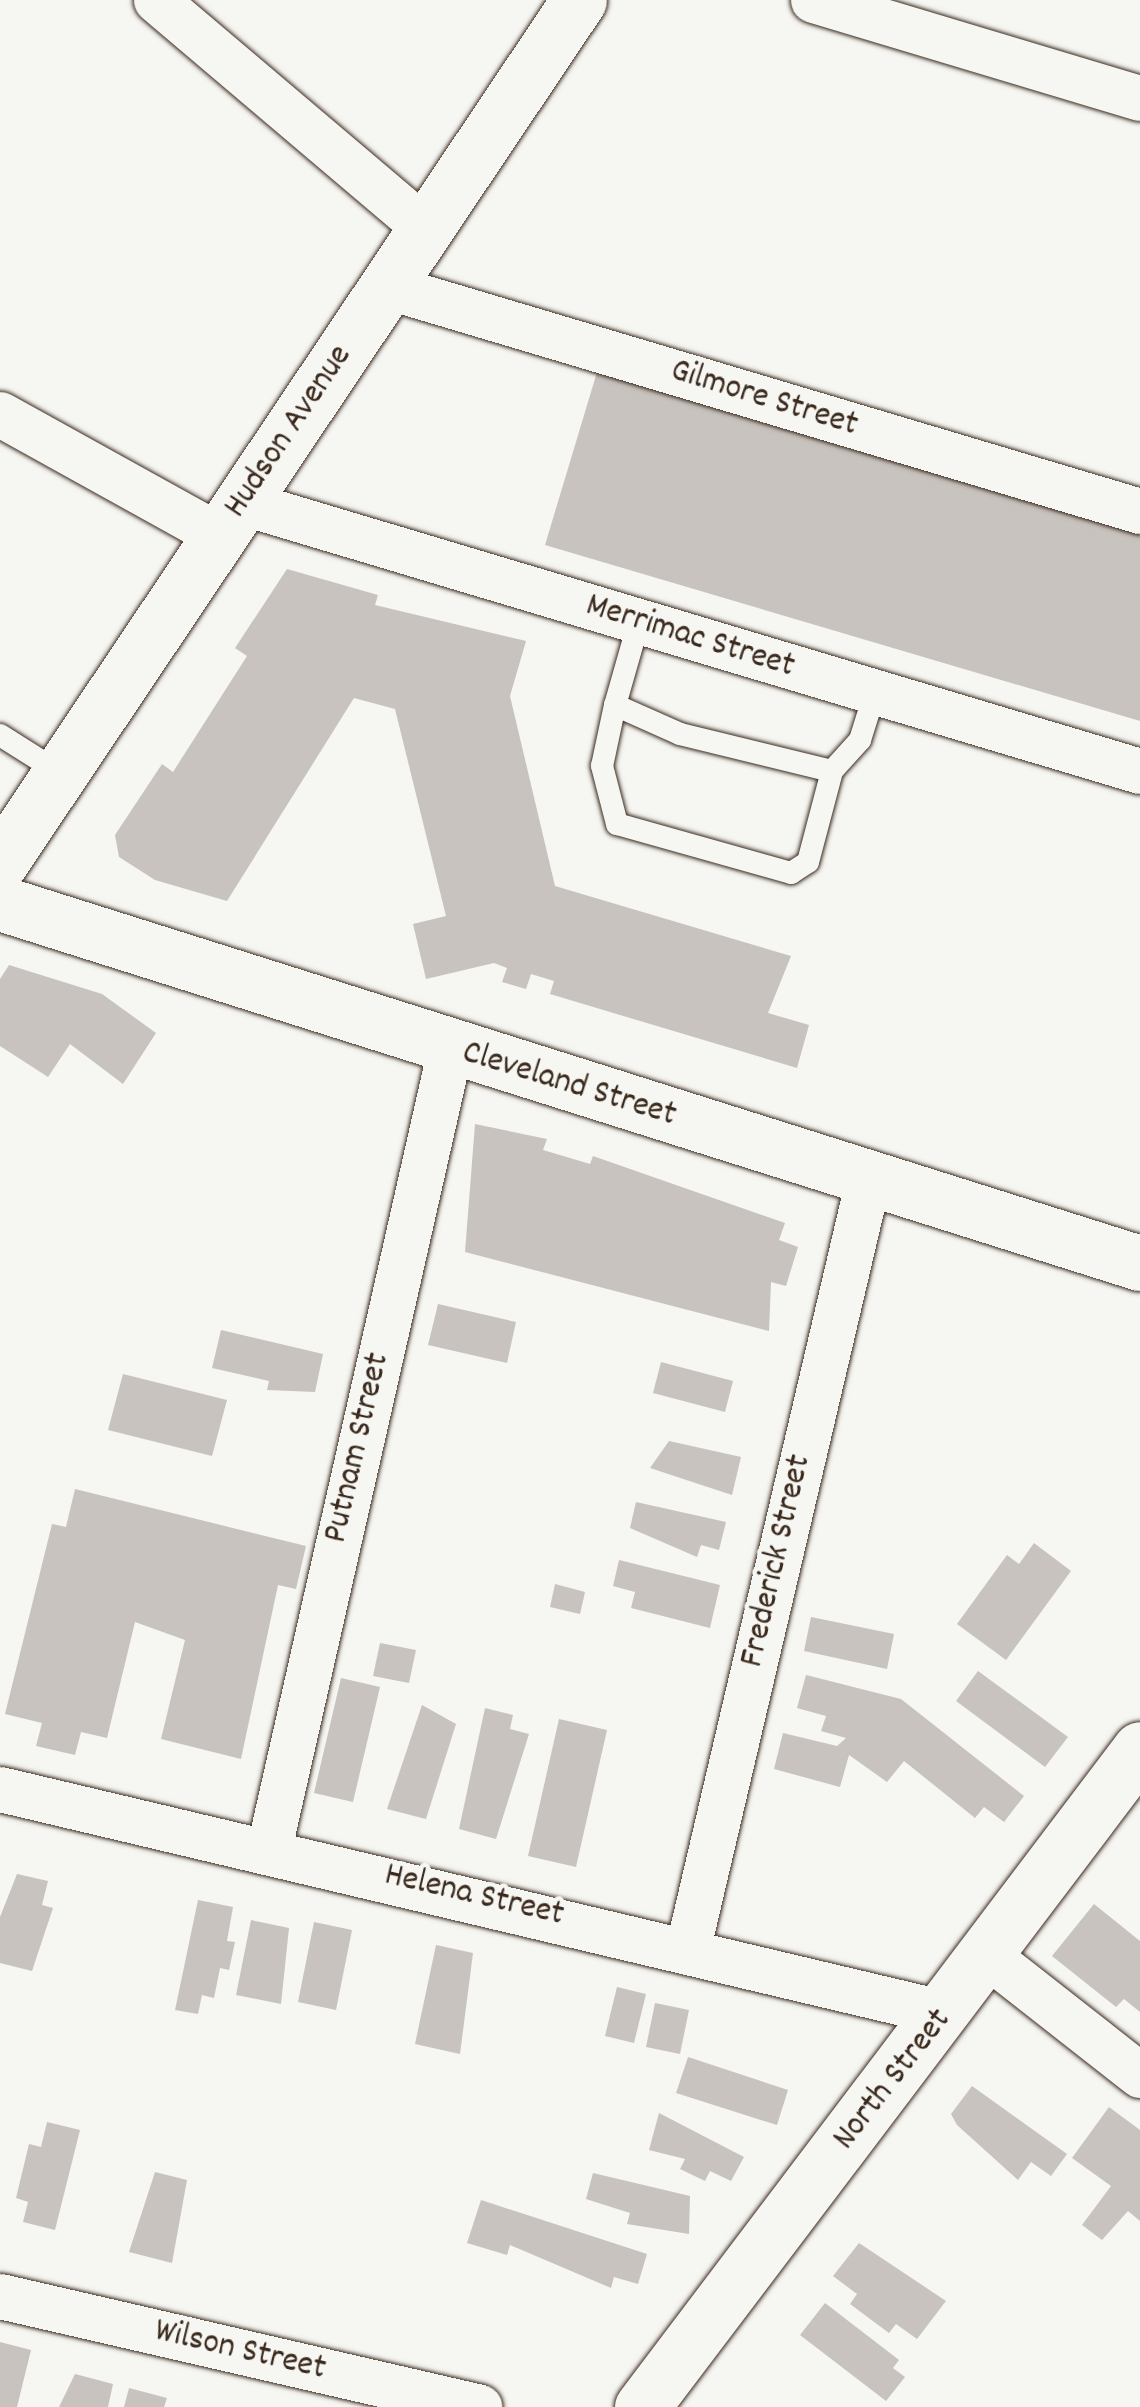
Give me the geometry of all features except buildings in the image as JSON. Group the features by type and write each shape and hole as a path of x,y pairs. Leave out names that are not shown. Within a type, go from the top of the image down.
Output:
{"main road":[{"name":"Hudson Avenue","path":"0,863 579,0"},
{"name":"Cleveland Street","path":"0,903 450,1049 869,1175 1140,1263"},
{"name":"North Street","path":"642,2407 945,2014 1140,1750"}],"street":[{"path":"156,0 427,230"},
{"path":"814,0 1140,98"},
{"name":"Gilmore Street","path":"389,287 1140,512"},
{"name":"Merrimac Street","path":"0,414 230,518 639,621 1140,771"},
{"name":"Putnam Street","path":"269,1848 450,1049"},
{"name":"Frederick Street","path":"688,1947 869,1175"},
{"name":"Helena Street","path":"0,1789 688,1947 945,2014"},
{"path":"988,1956 1140,2076"},
{"name":"Wilson Street","path":"0,2296 480,2407"}],"lane":[{"path":"639,621 602,766 617,824 792,873 808,862 832,771 860,740 875,692"},
{"path":"615,706 680,734 832,771"},
{"path":"0,735 60,773"}]}
